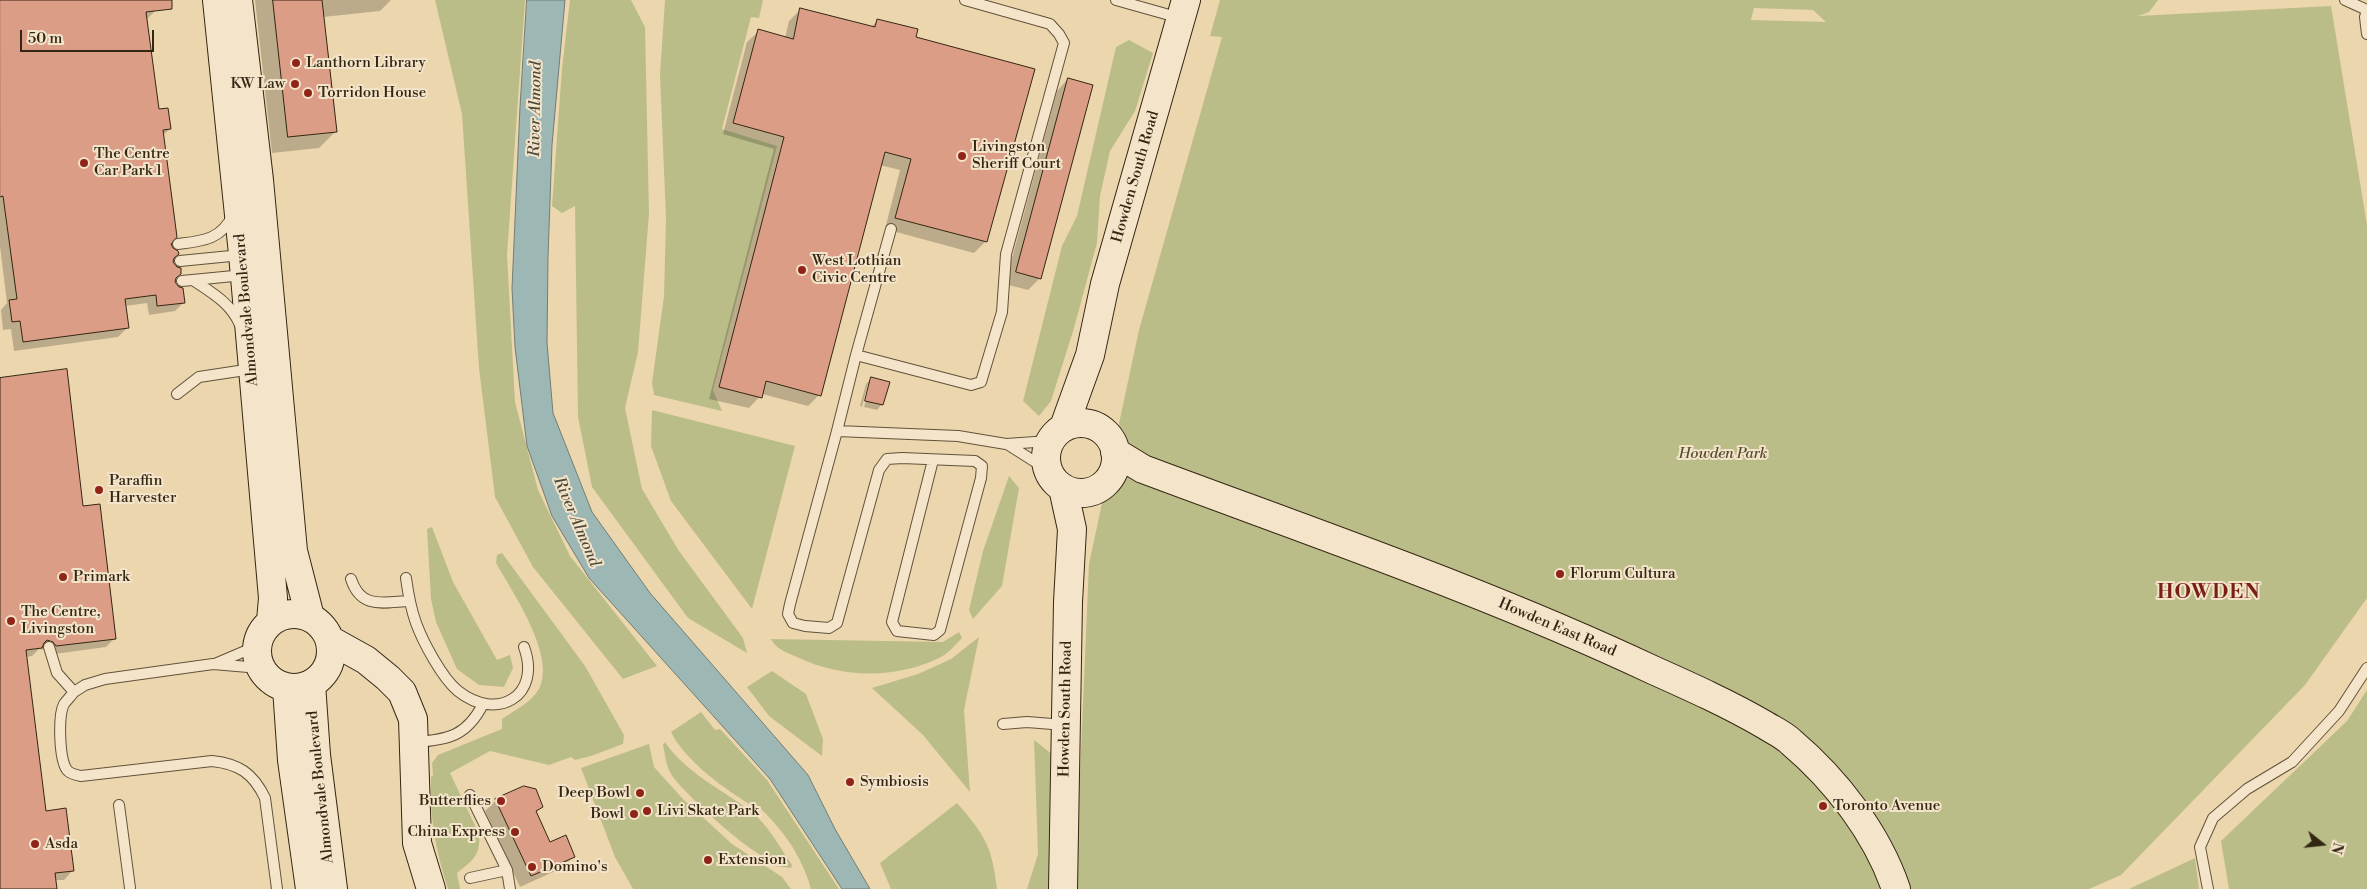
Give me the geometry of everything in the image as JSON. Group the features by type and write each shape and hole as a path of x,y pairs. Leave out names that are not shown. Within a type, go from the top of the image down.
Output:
{"street":[{"name":"Almondvale Boulevard","path":"217,0 238,203 255,263 251,359 273,598 271,621"},
{"name":"Almondvale Boulevard","path":"238,0 255,263 293,551 310,617"},
{"name":"Howden South Road","path":"1063,889 1068,602 1072,529 1047,450 1057,434 1090,355 1105,284 1183,9"},
{"name":"Howden South Road","path":"1090,355 1094,425"},
{"path":"1057,434 1073,424 1094,425 1108,436 1114,463"},
{"name":"Howden South Road","path":"1072,529 1091,492 1107,481 1114,463"},
{"name":"Howden East Road","path":"1114,463 1143,469 1494,601 1584,638 1742,711 1790,740 1827,777 1863,822 1889,869 1896,889"},
{"path":"1056,479 1076,492 1091,492"},
{"path":"308,681 331,656 330,640 325,630 310,617 290,614 271,621 259,637 258,657 267,677 276,684 308,681 361,672 388,678"},
{"path":"330,640 366,660 388,678 402,692 413,719 418,843 431,889"},
{"name":"Almondvale Boulevard","path":"308,681 304,758 310,889"},
{"name":"Almondvale Boulevard","path":"304,758 333,889"}],"lane":[{"path":"856,356 971,385 981,382 993,344 1002,312 1006,254 1064,43 1050,24 965,0"},
{"path":"1116,0 1183,9"},
{"path":"2345,0 2367,10 2365,17 2367,34"},
{"path":"178,244 208,240 221,231 231,218 238,203"},
{"path":"891,229 790,604 789,619 798,625 830,628 837,622 882,464 892,458 975,460 982,466 981,478 940,630 934,635 906,633 897,631 892,622 933,460"},
{"path":"180,262 255,263"},
{"path":"177,394 199,377 251,359 235,314 220,297 187,281 255,263"},
{"path":"837,431 958,436 1006,444 1057,434"},
{"path":"1006,444 1056,479"},
{"path":"406,578 416,624 444,675 458,690 483,704 506,703 520,692 528,679 530,662 524,647"},
{"path":"351,579 360,598 368,601 410,600"},
{"path":"48,647 58,673 74,692"},
{"path":"258,657 105,679 85,685 74,692 64,703 60,714 61,753 66,769 72,774 81,776 212,761 232,763 244,771 261,790 265,798 277,889"},
{"path":"213,664 258,657"},
{"path":"2208,889 2200,847 2213,818 2247,789 2292,762 2339,711 2367,668"},
{"path":"414,742 429,741 464,730 474,721 483,704"},
{"path":"1003,724 1027,722 1066,725"},
{"path":"470,795 508,870 510,889"},
{"path":"119,805 130,888"},
{"path":"470,878 508,870"}],"green space":[{"path":"435,0 525,0 507,255 515,402 538,490 570,556 657,666 623,679 533,567 495,497 479,368 462,114"},
{"path":"570,0 631,0 645,27 649,214 638,352 625,408 642,489 679,551 743,638 747,653 688,618 592,487 578,417 575,206 562,213 552,206 562,69"},
{"path":"665,0 763,0 759,18 751,17 722,129 777,146 713,390 722,411 654,395 652,383 664,296 666,219 660,75"},
{"name":"Howden Park","path":"1220,0 2158,0 2149,12 2138,16 2331,6 2367,225 2367,598 2305,685 2121,875 2089,889 1075,889 1089,564 1139,330 1222,37 1210,36","holes":["1754,8 1813,10 1826,22 1751,20"]},
{"path":"1129,40 1153,53 1135,111 1110,151 1100,196 1097,243 1074,328 1051,401 1039,416 1023,401 1062,246 1077,216 1116,47"},
{"path":"652,410 795,446 752,609 671,501 651,446"},
{"path":"1009,476 1019,488 1002,586 973,619 969,610 983,551"},
{"path":"432,527 453,582 497,660 510,655 513,668 504,687 479,685 457,669 436,622 431,599 427,529"},
{"path":"502,553 585,666 624,735 623,744 591,756 575,760 571,757 549,765 490,751 450,773 479,834 479,848 467,865 457,873 460,889 448,889 440,861 432,819 432,763 438,755 502,729 502,719 533,697 541,684 543,667 540,649 523,610 496,563 497,555"},
{"path":"959,632 962,638 939,658 905,670 887,673 851,672 816,665 783,651 771,639 943,642"},
{"path":"979,637 964,710 970,792 923,735 872,688 918,674 951,659"},
{"path":"772,671 806,694 823,739 822,756 769,716 747,687"},
{"path":"2367,690 2367,889 2229,889 2221,841 2347,721"},
{"path":"701,712 715,730 720,729 767,780 839,889 811,889 802,865 790,843 775,824 757,805 754,807 720,784 696,764 677,743 671,732"},
{"path":"1034,740 1057,758 1053,889 1027,889 1038,854"},
{"path":"665,742 683,763 755,815 767,828 792,865 791,868 775,866 773,860 751,849 689,795 669,771 663,745"},
{"name":"Livi Skate Park","path":"649,744 654,767 683,799 732,844 782,877 791,889 633,889 615,857 581,768"},
{"path":"957,803 986,842 993,862 997,889 891,889 880,863"},
{"path":"2195,858 2199,889 2129,889"}],"water":[{"name":"River Almond","path":"527,0 565,0 552,145 548,257 547,343 553,413 592,512 650,593 808,775 835,829 870,889 842,889 770,779 589,578 552,516 527,446 515,347 512,288"}],"building":[{"name":"The Centre Car Park 1","path":"0,0 172,0 172,9 146,12 159,109 168,108 171,129 163,130 177,237 171,244 179,254 174,258 173,262 177,267 181,268 181,274 176,278 175,282 179,287 183,288 185,303 157,306 156,295 125,299 129,328 23,342 20,321 12,322 9,300 17,299 3,196 0,197"},
{"name":"Torridon House","path":"273,0 322,0 337,132 288,137"},
{"path":"800,8 875,27 877,19 918,29 916,37 1035,69 987,242 895,218 911,159 885,152 821,396 766,381 762,398 719,387 784,137 733,123 758,29 793,39"},
{"path":"1068,78 1093,85 1041,279 1016,272"},
{"path":"67,369 83,506 100,504 116,639 56,646 53,642 47,640 42,648 26,650 46,811 66,808 74,871 55,873 57,889 0,889 0,378"},
{"path":"871,377 890,382 883,405 865,401"},
{"path":"524,786 536,789 543,807 536,811 550,842 566,835 575,857 531,876 495,799"}],"place":[{"name":"Lanthorn Library","path":"296,63"},
{"name":"KW Law","path":"295,84"},
{"name":"Torridon House","path":"308,93"},
{"name":"Livingston Sheriff Court","path":"962,156"},
{"name":"The Centre Car Park 1","path":"84,163"},
{"name":"West Lothian Civic Centre","path":"802,270"},
{"name":"Paraffin Harvester","path":"99,490"},
{"name":"Florum Cultura","path":"1560,574"},
{"name":"Primark","path":"63,577"},
{"name":"The Centre, Livingston","path":"11,621"},
{"name":"Symbiosis","path":"850,782"},
{"name":"Deep Bowl","path":"640,793"},
{"name":"Butterflies","path":"501,801"},
{"name":"Toronto Avenue","path":"1823,806"},
{"name":"Livi Skate Park","path":"647,811"},
{"name":"Bowl","path":"634,814"},
{"name":"China Express","path":"515,832"},
{"name":"Asda","path":"35,844"},
{"name":"Extension","path":"708,860"},
{"name":"Domino's","path":"532,867"}],"district":[{"name":"HOWDEN","path":"2209,593"}]}
